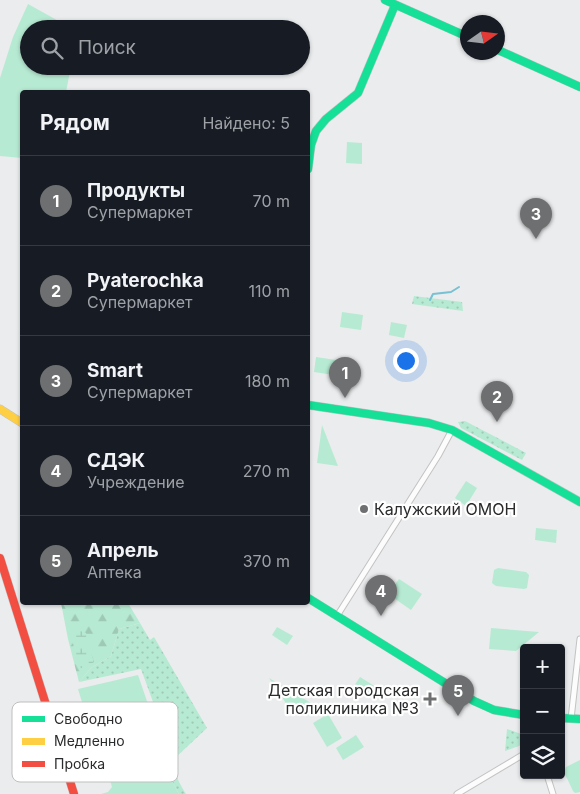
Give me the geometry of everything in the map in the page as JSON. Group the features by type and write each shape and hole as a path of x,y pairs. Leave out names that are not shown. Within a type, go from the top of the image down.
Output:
{"street":[{"path":"385,0 396,2 460,33"},
{"path":"310,153 312,137 316,130 330,115 353,99 358,93 396,2"},
{"path":"505,53 577,86 580,91"},
{"path":"310,405 429,423 452,430 580,502"},
{"path":"0,409 20,422"},
{"path":"336,616 438,456 452,430"},
{"path":"0,558 45,702"},
{"path":"310,599 474,701 494,710 520,713"},
{"path":"571,719 580,639"},
{"path":"565,718 580,719"},
{"path":"457,794 520,756"},
{"path":"549,779 553,794"},
{"path":"70,782 74,794"}],"green space":[{"path":"28,4 57,20 21,20"},
{"path":"20,22 20,75 69,75 66,90 20,90 20,158 0,156 0,78"},
{"path":"347,142 362,143 362,164 346,163"},
{"path":"414,296 462,302 463,311 412,304"},
{"path":"342,312 363,315 361,330 340,327"},
{"path":"391,322 407,325 404,338 389,335"},
{"path":"316,357 336,360 334,375 314,372"},
{"path":"465,421 526,453 522,460 461,428 458,422"},
{"path":"322,425 338,466 317,463"},
{"path":"466,481 477,488 466,506 455,498"},
{"path":"536,528 557,530 556,543 535,540"},
{"path":"498,568 526,572 529,575 527,588 496,586 492,583 494,570"},
{"path":"399,579 422,594 411,610 388,594"},
{"path":"61,605 129,605 140,623 119,629 111,656 91,668 79,682"},
{"path":"140,623 150,640 154,637 207,728 178,755 178,702 153,702 141,669 79,682 91,668 111,656 119,629"},
{"path":"277,627 293,636 287,645 272,635"},
{"path":"491,628 539,632 524,644 520,644 520,648 516,651 489,649"},
{"path":"78,630 86,633 94,662 84,669 79,667 71,638"},
{"path":"138,675 147,702 82,702 78,689"},
{"path":"360,677 376,687 371,696 354,686"},
{"path":"269,678 311,703 294,715"},
{"path":"328,714 342,738 327,747 313,723"},
{"path":"507,729 520,734 520,745 505,751"},
{"path":"356,735 364,747 343,760 336,748"},
{"path":"580,760 580,792 575,793 573,791 565,774 566,767"},
{"path":"178,779 186,794 179,794 172,782 178,782"},
{"path":"111,782 172,782 179,794 101,794 108,792 112,787"}],"waterway":[{"path":"430,300 433,294 451,292 459,287"}],"traffic: fast":[{"path":"385,0 460,33"},
{"path":"310,153 316,131 326,119 358,93 395,5"},
{"path":"505,53 580,87"},
{"path":"310,405 429,423 452,430 580,502"},
{"path":"310,599 474,701 494,710 520,714"},
{"path":"565,718 580,719"}],"traffic: slow":[{"path":"0,409 20,422"}],"traffic: jam":[{"path":"0,558 45,702"},
{"path":"70,782 74,794"}],"place":[{"name":"Smart","path":"536,239"},
{"name":"Продукты","path":"345,398"},
{"name":"Pyaterochka","path":"497,422"},
{"name":"Калужский ОМОН","path":"364,509"},
{"name":"СДЭК","path":"381,616"},
{"name":"Детская городская поликлиника №3","path":"430,699"},
{"name":"Апрель","path":"458,716"}]}
